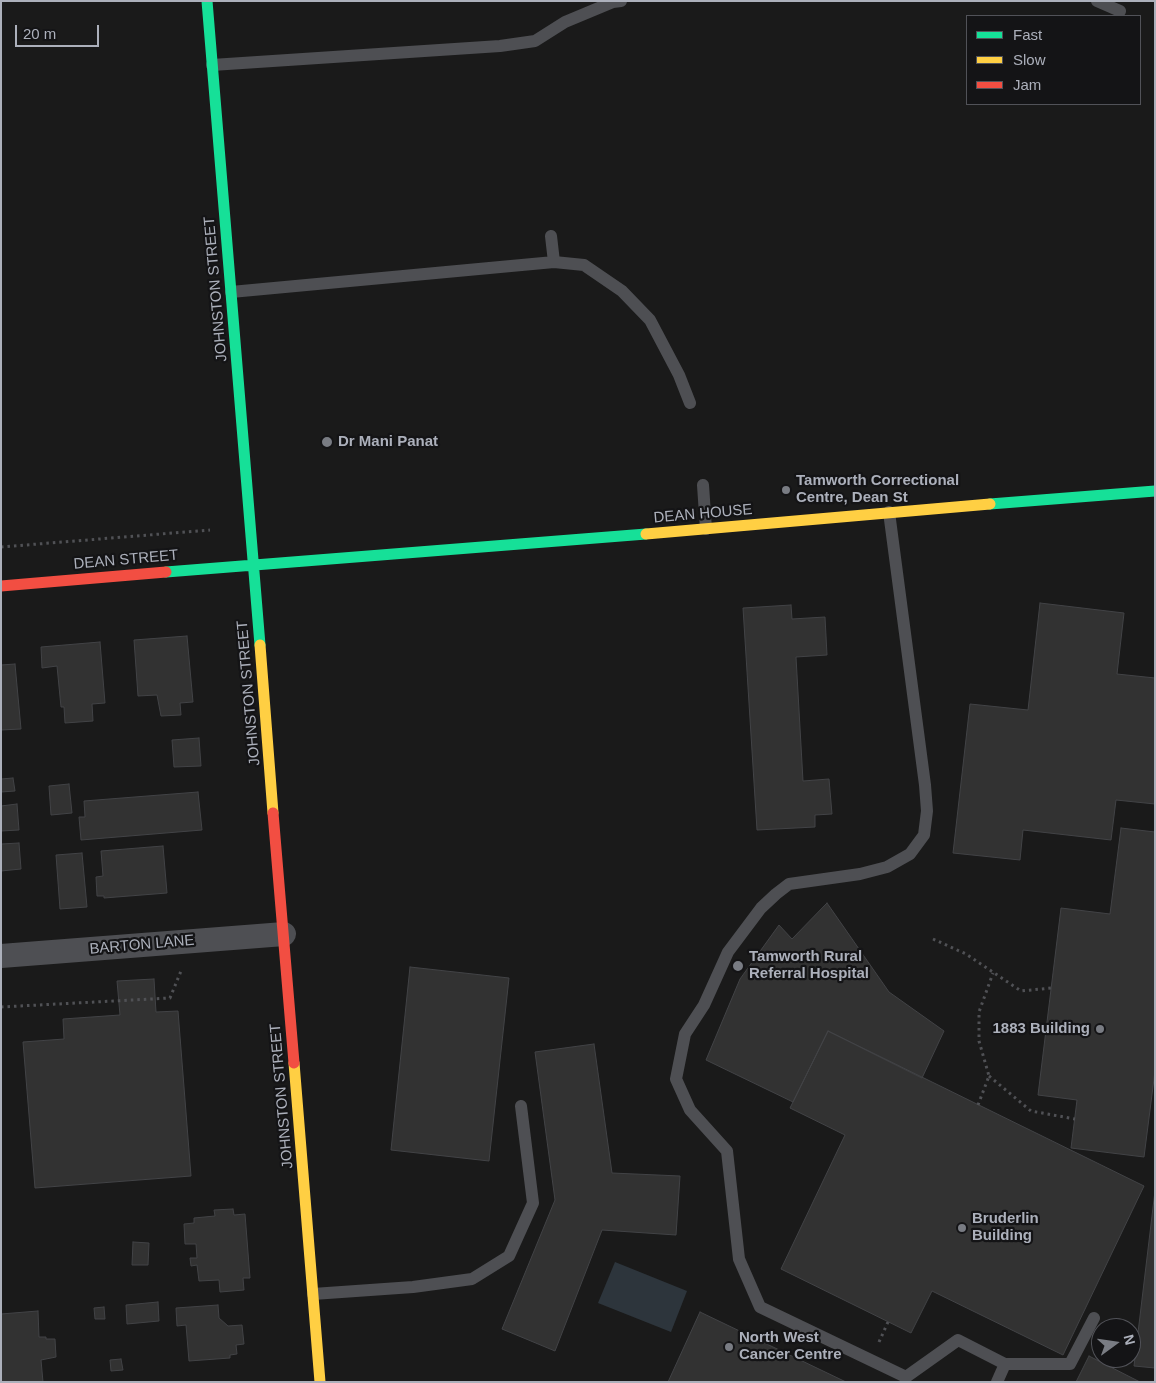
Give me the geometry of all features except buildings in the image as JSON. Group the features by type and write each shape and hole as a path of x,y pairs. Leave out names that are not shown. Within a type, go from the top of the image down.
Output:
{"street":[{"name":"JOHNSTON STREET","path":"207,1 320,1382"},
{"name":"DEAN HOUSE","path":"253,564 706,529 889,512 1155,491"},
{"name":"DEAN STREET","path":"1,586 253,564"},
{"name":"BARTON LANE","path":"1,956 284,934"}],"lane":[{"path":"212,65 500,46 535,41 565,22 613,2 621,1"},
{"path":"1097,1 1120,12"},
{"path":"551,236 554,262"},
{"path":"231,292 554,262 584,266 622,291 650,320 679,376 690,403"},
{"path":"703,485 706,529"},
{"path":"889,512 925,785 927,812 924,835 910,854 887,866 860,874 789,884 761,908 728,952 704,1005 685,1034 676,1079 690,1110 727,1151 740,1259 760,1307 905,1380 958,1340 1005,1364 1070,1364 1091,1324"},
{"path":"313,1294 472,1279 509,1256 533,1203 521,1106"},
{"path":"997,1382 1005,1364"}],"path":[{"path":"1,548 210,530"},
{"path":"933,939 966,954 1022,991 1051,988"},
{"path":"1,1007 170,998 181,970 190,969"},
{"path":"993,972 979,1012 978,1041 989,1076 1031,1111 1075,1119"},
{"path":"978,1105 989,1076"}],"shaded area":[{"path":"615,1262 687,1291 671,1332 598,1303"}],"traffic: fast":[{"path":"207,1 260,645"},
{"path":"990,504 1155,491"},
{"path":"166,572 646,534"}],"traffic: slow":[{"path":"646,534 990,504"},
{"path":"260,645 273,813"},
{"path":"294,1063 320,1382"}],"traffic: jam":[{"path":"1,586 166,572"},
{"path":"273,813 294,1063"}],"place":[{"name":"Dr Mani Panat","path":"327,442"},
{"name":"Tamworth Correctional Centre, Dean St","path":"786,490"},
{"name":"Tamworth Rural Referral Hospital","path":"738,966"},
{"name":"1883 Building","path":"1100,1029"},
{"name":"Bruderlin Building","path":"962,1228"},
{"name":"North West Cancer Centre","path":"729,1347"}]}
